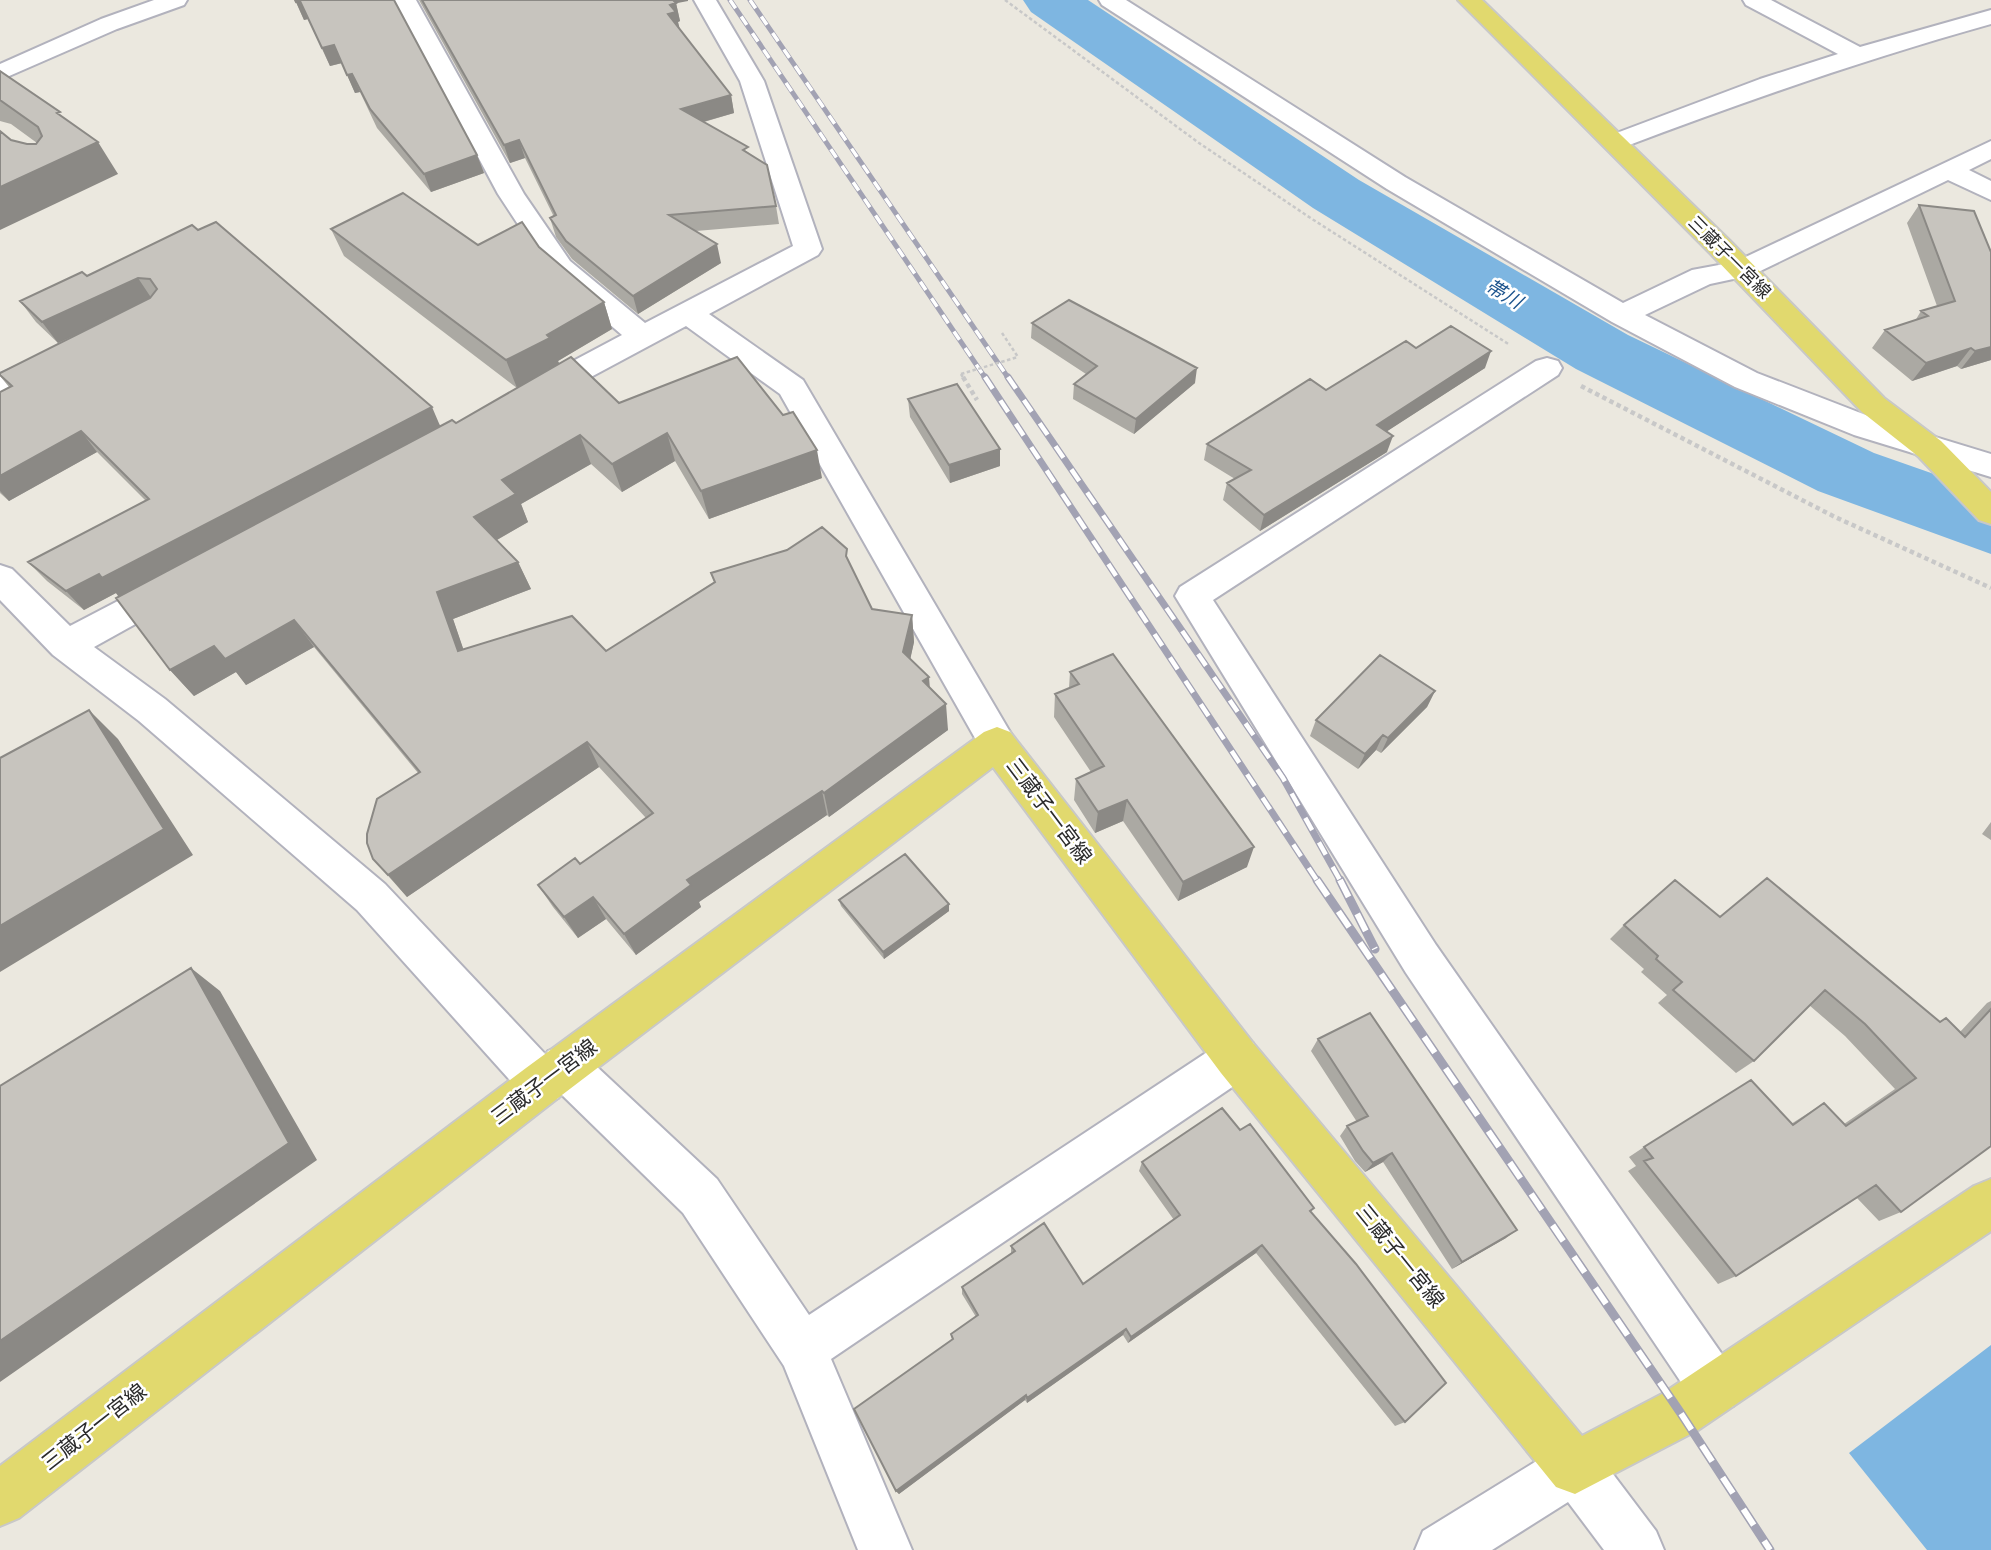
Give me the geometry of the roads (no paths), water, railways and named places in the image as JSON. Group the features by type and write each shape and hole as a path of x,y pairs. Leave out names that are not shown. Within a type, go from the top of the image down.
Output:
{"main road":[{"name":"三蔵子一宮線","path":"1469,0 1742,269 1873,405 1930,449 1991,512"},
{"name":"三蔵子一宮線","path":"0,1499 553,1074 997,743 1237,1058 1575,1468"},
{"path":"1575,1468 1679,1412 1991,1202"}],"street":[{"path":"0,73 108,23 176,0"},
{"path":"405,0 512,194 560,267 643,337"},
{"path":"515,405 808,249 752,81 705,0"},
{"path":"1754,0 1859,56"},
{"path":"1115,1 1396,183 1622,314 1746,380 1791,400 1930,449 1991,466"},
{"path":"1615,142 1769,85 1991,16"},
{"path":"1622,314 1702,276 1742,269 1991,149"},
{"path":"1949,170 1991,192"},
{"path":"688,313 792,387 997,743"},
{"path":"0,387 83,346"},
{"path":"1547,368 1192,596 1421,959 1715,1388"},
{"path":"66,645 193,577"},
{"path":"0,578 66,645 152,710 370,897 553,1074 700,1196 802,1349 885,1550"},
{"path":"802,1349 1237,1058"},
{"path":"1442,1550 1575,1468 1637,1550"}],"water":[{"path":"1991,1345 1991,1550 1927,1550 1849,1453"}],"waterway":[{"name":"帯川","path":"1051,0 1336,194 1602,352 1846,472 1991,525"}],"railway":[{"path":"730,0 986,379"},
{"path":"750,0 1009,379"},
{"path":"985,377 1318,882"},
{"path":"1008,377 1283,778 1341,882"},
{"path":"1317,880 1680,1412 1770,1550"},
{"path":"1340,880 1375,949"}]}
